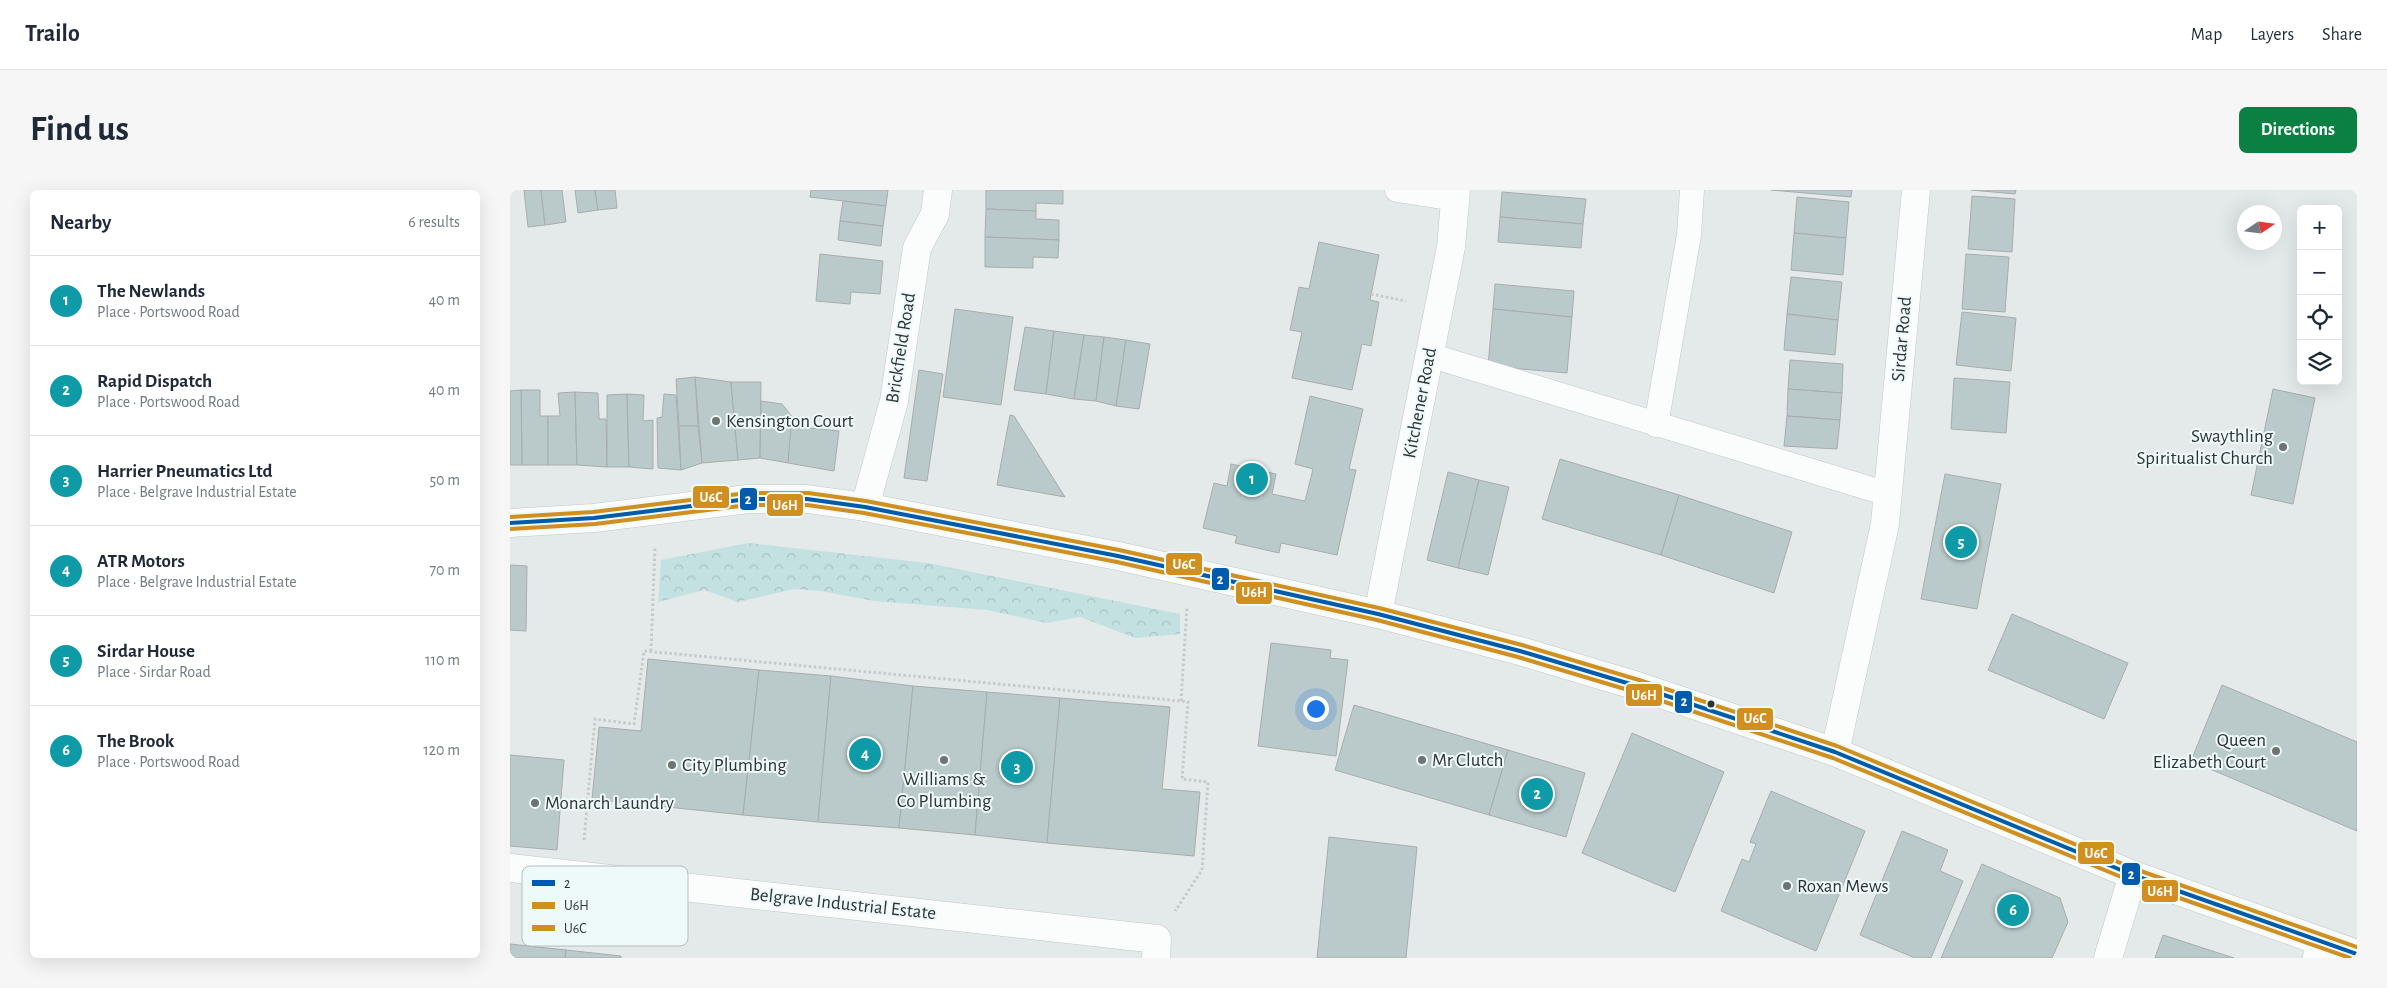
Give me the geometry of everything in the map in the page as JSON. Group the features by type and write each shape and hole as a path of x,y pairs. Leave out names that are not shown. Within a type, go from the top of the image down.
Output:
{"street":[{"name":"Brickfield Road","path":"864,507 894,401 917,248 935,214 938,190"},
{"name":"Sirdar Road","path":"1835,752 1885,524 1916,190"},
{"name":"Kitchener Road","path":"1378,614 1451,246 1455,194"},
{"path":"510,523 594,518 748,499 807,499 864,507 1127,558 1378,614 1520,651 1637,686 1835,752 2316,949 2357,954"},
{"path":"2108,958 2132,875"},
{"name":"Belgrave Industrial Estate","path":"688,889 1157,948"}],"lane":[{"path":"1397,190 1455,194"},
{"path":"1656,425 1689,236 1692,190"},
{"path":"1429,355 1888,494"}],"path":[{"path":"651,651 656,554"},
{"path":"1181,701 1186,619"},
{"path":"582,866 595,719 634,724 644,651 1181,701 1188,702 1182,779 1208,782 1202,870 1157,948"}],"green space":[{"path":"748,543 928,563 1180,614 1180,634 1135,638 1080,617 1047,623 987,610 874,601 821,591 794,589 738,602 704,590 658,602 661,560"}],"building":[{"path":"524,190 541,190 545,225 528,227"},
{"path":"541,190 562,190 566,222 545,225"},
{"path":"575,190 595,190 598,210 578,213"},
{"path":"595,190 615,190 617,208 598,210"},
{"path":"811,190 888,190 886,206 810,197"},
{"path":"986,190 1063,190 1063,204 1036,203 1036,211 986,209"},
{"path":"1771,190 1852,190 1851,197"},
{"path":"1971,190 2016,190 2015,194"},
{"path":"1502,192 1586,199 1583,224 1500,217"},
{"path":"1972,196 2015,199 2012,252 1968,249"},
{"path":"1797,197 1849,202 1846,238 1794,233"},
{"path":"843,201 886,206 883,226 840,221"},
{"path":"986,209 1036,211 1036,219 1059,220 1059,240 985,237"},
{"path":"1500,217 1583,224 1581,248 1498,242"},
{"path":"840,221 883,226 881,246 838,240"},
{"path":"1794,233 1846,238 1843,275 1791,270"},
{"path":"985,237 1059,240 1058,258 1033,257 1033,268 985,267"},
{"path":"1319,242 1379,255 1370,300 1379,302 1371,346 1362,344 1352,390 1292,378 1302,332 1290,330 1299,287 1309,289"},
{"path":"820,254 883,261 880,294 851,292 850,304 816,301"},
{"path":"1966,254 2009,257 2005,312 1962,309"},
{"path":"1791,277 1842,282 1838,320 1787,314"},
{"path":"1495,284 1574,291 1572,317 1493,309"},
{"path":"955,309 1013,317 1001,405 943,397"},
{"path":"1493,309 1572,317 1567,373 1488,366"},
{"path":"1962,312 2016,318 2011,371 1956,365"},
{"path":"1787,314 1838,320 1835,355 1784,350"},
{"path":"1025,327 1054,331 1046,394 1014,390"},
{"path":"1054,331 1084,335 1074,399 1046,394"},
{"path":"1084,335 1104,337 1096,401 1074,399"},
{"path":"1104,337 1126,340 1116,406 1096,401"},
{"path":"1126,340 1150,344 1139,409 1116,406"},
{"path":"1790,360 1843,364 1842,393 1788,389"},
{"path":"919,370 943,374 927,481 904,478"},
{"name":"Kensington Court","path":"695,377 731,382 738,460 702,463"},
{"path":"695,377 698,426 679,426 676,379"},
{"path":"1954,378 2010,382 2006,433 1951,429"},
{"path":"731,382 761,382 760,458 738,460"},
{"path":"1788,389 1842,393 1840,420 1787,416"},
{"name":"Swaythling Spiritualist Church","path":"2273,389 2315,398 2293,504 2251,495"},
{"path":"521,390 540,390 540,416 548,416 548,465 522,465"},
{"path":"521,390 522,465 510,465 510,391"},
{"path":"575,392 577,465 548,465 548,416 560,416 558,393"},
{"path":"575,392 598,393 599,419 606,419 607,467 577,465"},
{"path":"627,394 629,467 607,467 607,395"},
{"path":"627,394 644,395 643,421 653,420 653,469 629,467"},
{"path":"664,394 676,395 681,470 658,468 657,418 662,417"},
{"path":"1310,396 1363,409 1349,469 1356,470 1337,555 1281,543 1279,553 1235,543 1237,536 1203,528 1214,483 1227,486 1231,464 1276,474 1272,494 1305,501 1313,469 1295,464"},
{"path":"761,401 782,404 793,418 788,463 760,458"},
{"path":"1010,415 1014,416 1065,497 997,485"},
{"path":"1787,416 1840,420 1837,449 1784,446"},
{"path":"679,426 698,426 702,463 681,470"},
{"path":"791,426 839,431 834,471 788,463"},
{"path":"1560,459 1679,495 1661,555 1542,519"},
{"path":"1448,472 1479,480 1458,568 1427,560"},
{"path":"1945,474 2001,484 1977,609 1921,599"},
{"path":"1479,480 1509,487 1488,575 1458,568"},
{"path":"1679,495 1792,532 1774,593 1661,555"},
{"path":"510,565 527,566 526,631 510,630"},
{"path":"2012,614 2128,663 2104,719 1988,670"},
{"path":"1271,643 1331,650 1330,658 1348,660 1336,756 1258,746"},
{"name":"City Plumbing","path":"648,659 759,670 743,815 592,799 599,727 641,731"},
{"name":"City Plumbing","path":"759,670 831,676 818,822 743,815"},
{"path":"831,676 913,686 899,828 818,822"},
{"name":"Queen Elizabeth Court","path":"2222,685 2357,742 2357,831 2191,761"},
{"name":"Williams & Co Plumbing","path":"913,686 987,692 975,835 899,828"},
{"path":"987,692 1060,698 1047,843 975,835"},
{"path":"1060,698 1170,707 1162,789 1200,792 1194,856 1047,843"},
{"name":"Mr Clutch","path":"1354,705 1508,750 1489,815 1335,770"},
{"path":"1632,733 1724,772 1675,892 1582,853"},
{"path":"1508,750 1585,773 1566,837 1489,815"},
{"name":"Monarch Laundry","path":"510,755 564,760 557,850 510,846"},
{"name":"Roxan Mews","path":"1771,791 1865,831 1816,951 1721,911 1742,859 1749,862 1756,844 1750,842"},
{"name":"Roxan Mews","path":"1902,831 1948,850 1940,871 1963,881 1931,958 1915,958 1860,935"},
{"path":"1329,837 1417,847 1406,958 1317,958"},
{"path":"1982,864 2060,898 2068,922 2052,958 1941,958"},
{"path":"2163,935 2234,958 2155,958"},
{"path":"510,944 566,950 565,958 510,958"},
{"path":"566,950 621,956 621,958 565,958"}],"transit line":[{"name":"U6C","path":"510,517 593,512 747,493 808,493 866,501 1119,550 1379,608 1522,645 1639,680 1837,746 2135,869 2357,947"},
{"name":"2","path":"510,523 594,518 748,499 807,499 865,507 1118,556 1378,614 1520,651 1637,686 1835,752 2133,875 2357,954"},
{"name":"U6H","path":"510,529 595,524 748,505 807,505 864,513 1117,562 1377,620 1518,657 1635,692 1833,758 2131,881 2350,958"}],"place":[{"name":"Kensington Court","path":"716,421"},
{"name":"Swaythling Spiritualist Church","path":"2283,447"},
{"name":"The Newlands","path":"1252,479"},
{"name":"Sirdar House","path":"1961,542"},
{"name":"Queen Elizabeth Court","path":"2276,751"},
{"name":"ATR Motors","path":"865,754"},
{"name":"Williams & Co Plumbing","path":"944,760"},
{"name":"Mr Clutch","path":"1422,760"},
{"name":"City Plumbing","path":"672,765"},
{"name":"Harrier Pneumatics Ltd","path":"1017,767"},
{"name":"Rapid Dispatch","path":"1537,794"},
{"name":"Monarch Laundry","path":"535,803"},
{"name":"Roxan Mews","path":"1787,886"},
{"name":"The Brook","path":"2013,910"}]}
